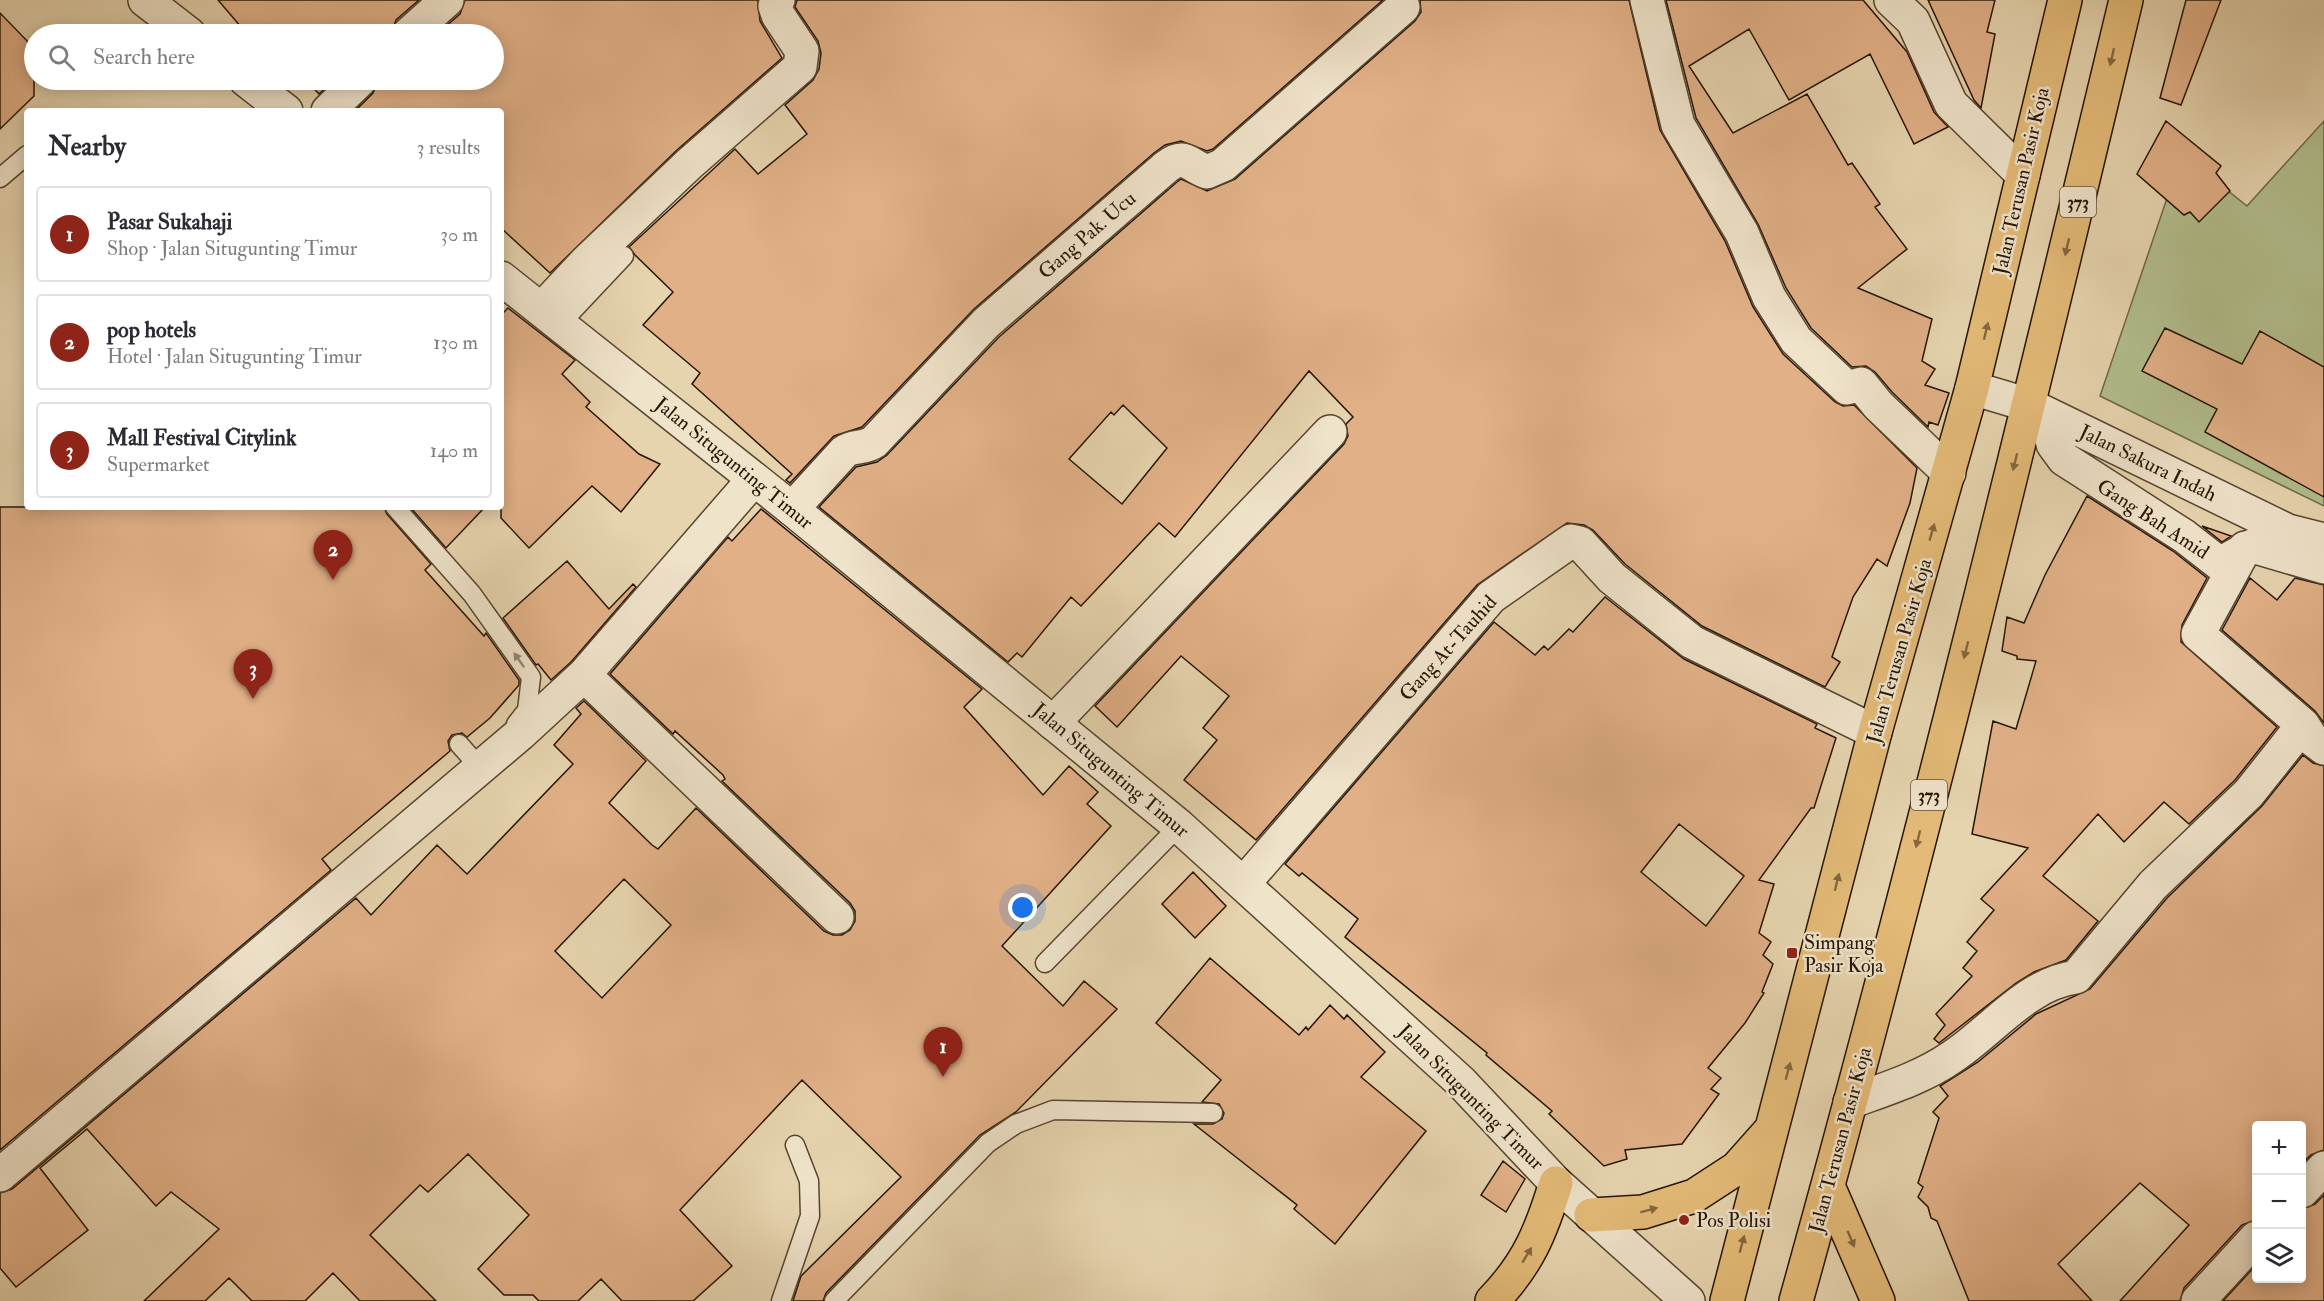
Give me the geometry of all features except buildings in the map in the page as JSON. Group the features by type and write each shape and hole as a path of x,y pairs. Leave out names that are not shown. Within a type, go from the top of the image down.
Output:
{"main road":[{"name":"Jalan Terusan Pasir Koja","path":"1727,1301 1875,732 1972,388 2065,0"},
{"name":"Jalan Terusan Pasir Koja","path":"1796,1301 2038,409 2126,0"},
{"path":"1591,1215 1643,1212 1694,1196 1737,1168 1773,1128"},
{"path":"1492,1301 1512,1280 1540,1233 1556,1183"},
{"path":"1828,1185 1878,1301"}],"street":[{"path":"145,0 176,24"},
{"path":"420,24 447,0"},
{"path":"551,316 586,262 689,164 800,68 802,51 778,15 775,6 778,0"},
{"path":"1647,0 1678,125 1742,233 1769,297 1796,340 1847,388 1861,384 1878,405 1949,473"},
{"path":"1891,0 1913,21 1951,104 2023,174"},
{"name":"Gang Pak. Ucu","path":"792,509 844,452 849,448 868,447 874,442 986,323 1166,167 1176,159 1185,159 1208,172 1223,165 1403,7"},
{"path":"259,90 282,108"},
{"path":"331,108 350,90"},
{"name":"Jalan Situgunting Timur","path":"504,280 792,509 1179,826 1461,1082 1556,1183 1688,1301"},
{"name":"Jalan Sakura Indah","path":"1972,388 2038,409 2288,531 2324,540"},
{"name":"Gang Bah Amid","path":"2038,409 2053,444 2064,459 2078,470 2184,536 2220,564 2245,548"},
{"path":"1053,723 1330,432"},
{"path":"0,1175 520,734 584,675 754,479"},
{"name":"Gang At-Tauhid","path":"1244,883 1491,597 1571,541 1580,543 1612,578 1692,642 1875,732"},
{"path":"1850,1102 1925,1073 1953,1057 2013,1007 2062,979 2076,977 2153,885 2314,736 2198,634 2245,548 2252,546 2324,567"},
{"path":"584,675 837,917"},
{"path":"2306,1186 2324,1168"},
{"path":"2198,1301 2252,1242"}],"lane":[{"path":"0,178 24,158"},
{"path":"551,316 624,256"},
{"path":"0,1166 515,726 527,710 531,677 472,594 398,510"},
{"path":"459,744 474,761"},
{"path":"1045,963 1179,826"},
{"path":"834,1301 988,1143 1016,1124 1053,1110 1213,1113"},
{"path":"781,1301 810,1216 809,1181 795,1145"}],"green space":[{"path":"2324,121 2324,506 2100,396 2182,154 2247,206"}],"place":[{"name":"pop hotels","path":"333,580"},
{"name":"Mall Festival Citylink","path":"253,699"},
{"name":"Simpang Pasir Koja","path":"1792,953"},
{"name":"Pasar Sukahaji","path":"943,1077"},
{"name":"Pos Polisi","path":"1684,1220"}]}
